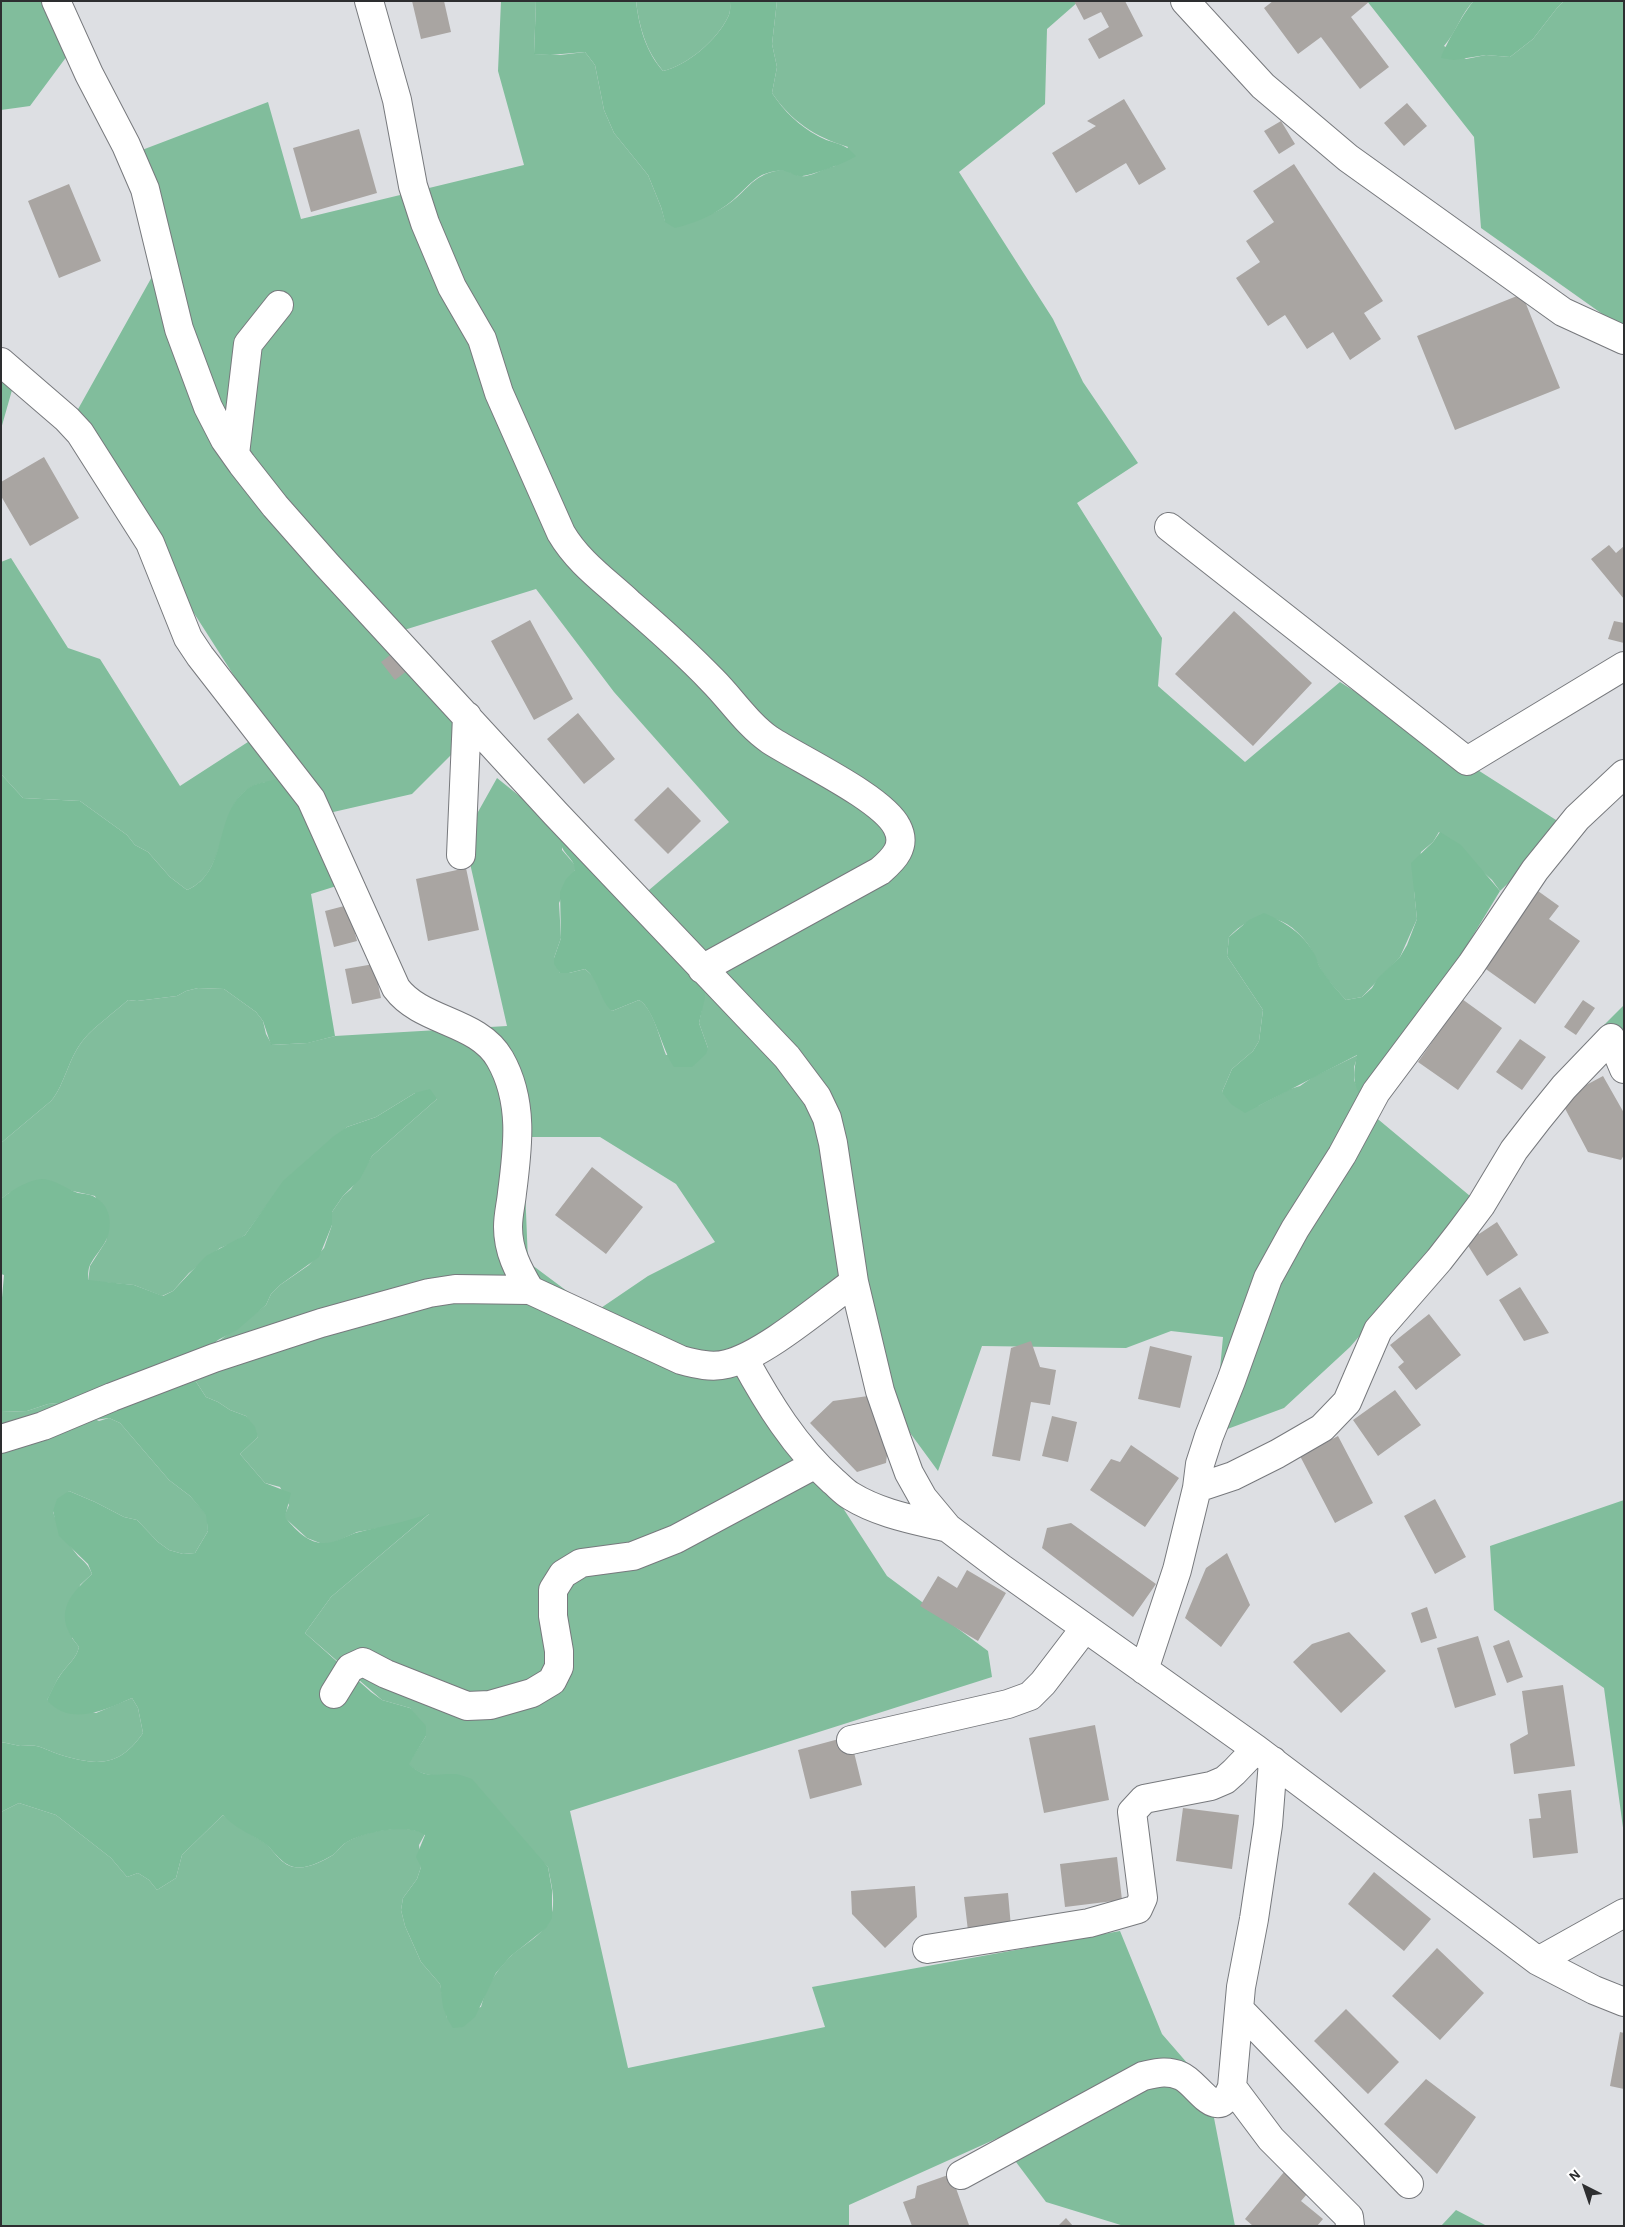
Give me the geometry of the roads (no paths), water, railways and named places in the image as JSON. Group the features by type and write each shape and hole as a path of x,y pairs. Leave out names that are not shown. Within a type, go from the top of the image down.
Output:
{"street":[{"path":"56,1 89,74 126,144 145,189 179,329 208,408 225,440 275,506 327,565 556,814 787,1057 817,1097 827,1118 833,1143 854,1282 880,1391 909,1473 922,1498 948,1528 1085,1628 1265,1755 1538,1961 1594,1990 1624,2002"},
{"path":"369,1 396,100 413,186 425,223 452,287 482,339 507,411 561,533 571,550 582,563 654,624 713,681 747,720 770,739 874,803 894,821 898,828 901,846 895,857 880,871 752,944 702,969"},
{"path":"1185,1 1263,86 1348,158 1563,312 1624,340"},
{"path":"235,454 248,344 279,305"},
{"path":"1,362 80,433 135,519 153,551 188,638 311,799 396,988 410,1004 474,1034 490,1046 499,1058 512,1088 518,1125 508,1226 515,1262 530,1290"},
{"path":"1169,527 1466,761 1624,666"},
{"path":"461,855 467,716"},
{"path":"1144,1670 1178,1570 1197,1488 1200,1464 1268,1278 1295,1229 1342,1155 1376,1092 1471,965 1534,870 1578,818 1624,774"},
{"path":"1197,1488 1233,1476 1277,1454 1322,1428 1342,1408 1347,1402 1378,1330 1444,1253 1481,1205 1514,1150 1533,1125 1564,1087 1618,1029"},
{"path":"1618,1029 1624,1069"},
{"path":"1,1439 43,1426 214,1358 330,1321 429,1293 455,1289 530,1290 681,1360 702,1365 726,1365 744,1359 763,1348 854,1282"},
{"path":"744,1359 762,1392 814,1464 850,1496 878,1509 948,1528"},
{"path":"334,1694 341,1679 350,1668 363,1662 386,1674 467,1706 490,1705 532,1694 552,1681 559,1667 559,1651 553,1616 553,1590 563,1574 581,1563 633,1556 676,1538 814,1464"},
{"path":"851,1740 1008,1704 1030,1696 1043,1683 1085,1628"},
{"path":"927,1949 1089,1923 1138,1910 1144,1898 1132,1812 1137,1804 1144,1799 1211,1786 1225,1780 1265,1755"},
{"path":"961,2175 1143,2076 1166,2071 1183,2077 1212,2102 1220,2103 1228,2098 1232,2087 1239,2009 1268,1825 1265,1755"},
{"path":"1538,1961 1624,1913"},
{"path":"1239,2009 1409,2184"},
{"path":"1232,2087 1270,2139 1349,2217 1350,2226"}]}
